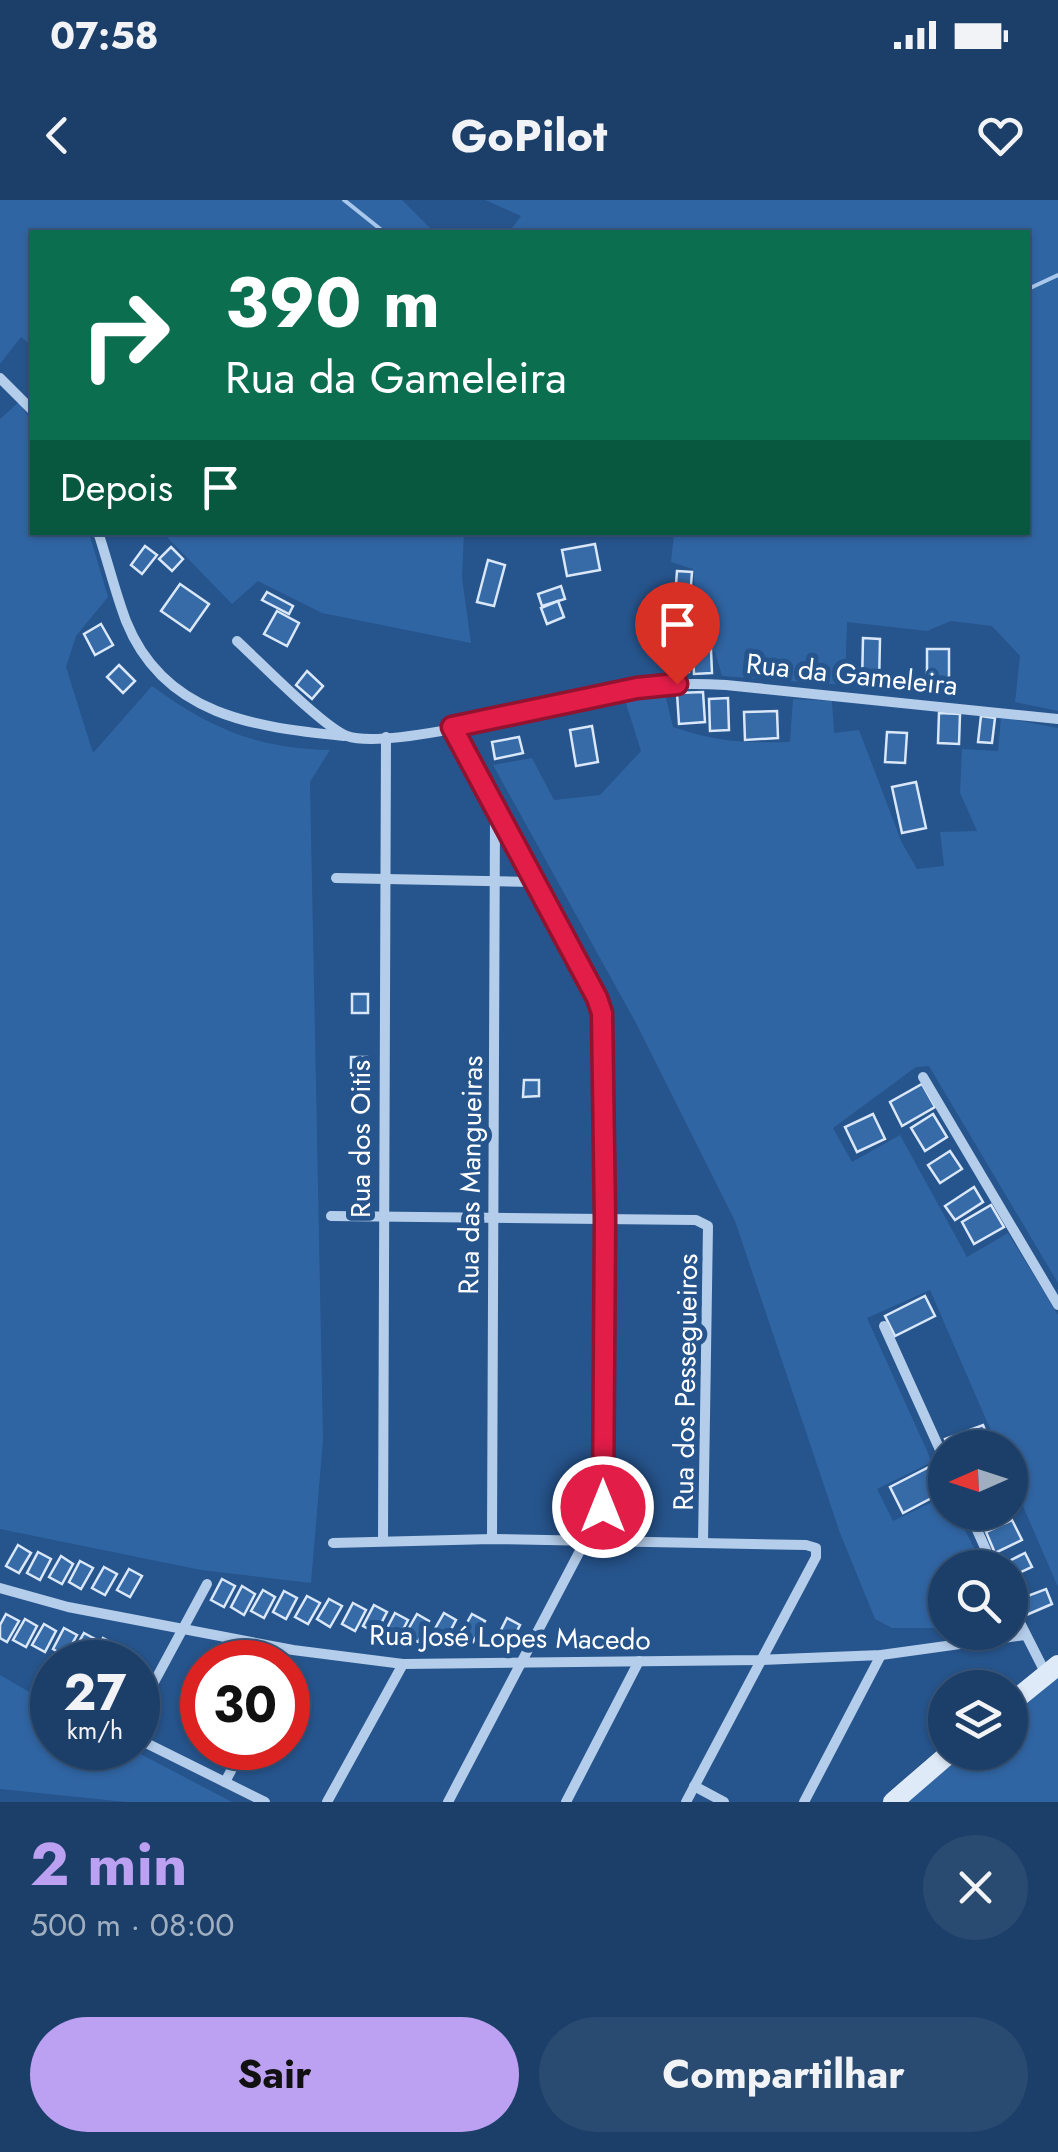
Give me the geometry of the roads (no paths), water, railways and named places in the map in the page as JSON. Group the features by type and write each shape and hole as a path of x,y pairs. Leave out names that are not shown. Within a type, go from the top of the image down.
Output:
{"main road":[{"path":"1028,1689 1052,1670"},
{"path":"894,1802 930,1770"}],"street":[{"path":"0,378 30,408"},
{"name":"Rua da Gameleira","path":"99,535 127,623 146,659 168,685 213,710 252,723 346,736 386,737 637,688 690,684 1058,719"},
{"path":"236,640 346,736"},
{"path":"448,1802 603,1507 605,1219 602,1013 452,727"},
{"name":"Rua dos Oitis","path":"383,1541 386,737"},
{"name":"Rua das Mangueiras","path":"492,1539 495,810"},
{"path":"336,878 534,882"},
{"path":"923,1077 1058,1305"},
{"path":"331,1216 605,1219"},
{"name":"Rua dos Pessegueiros","path":"605,1219 696,1220 706,1224 710,1232 704,1543"},
{"path":"884,1326 931,1430"},
{"path":"333,1543 492,1539 812,1546 816,1558 686,1802"},
{"path":"160,1670 207,1584"},
{"name":"Rua José Lopes Macedo","path":"0,1588 68,1608 240,1640"},
{"path":"1028,1640 1052,1670"},
{"name":"Rua José Lopes Macedo","path":"310,1652 403,1664 522,1664 759,1660 881,1655 928,1648"},
{"path":"804,1802 881,1655"},
{"path":"566,1802 639,1662"},
{"path":"328,1802 403,1664"},
{"path":"160,1750 264,1802"},
{"path":"225,1782 231,1770"},
{"path":"694,1786 724,1802"}],"waterway":[{"path":"344,200 382,230"},
{"path":"1030,288 1058,275"}]}
